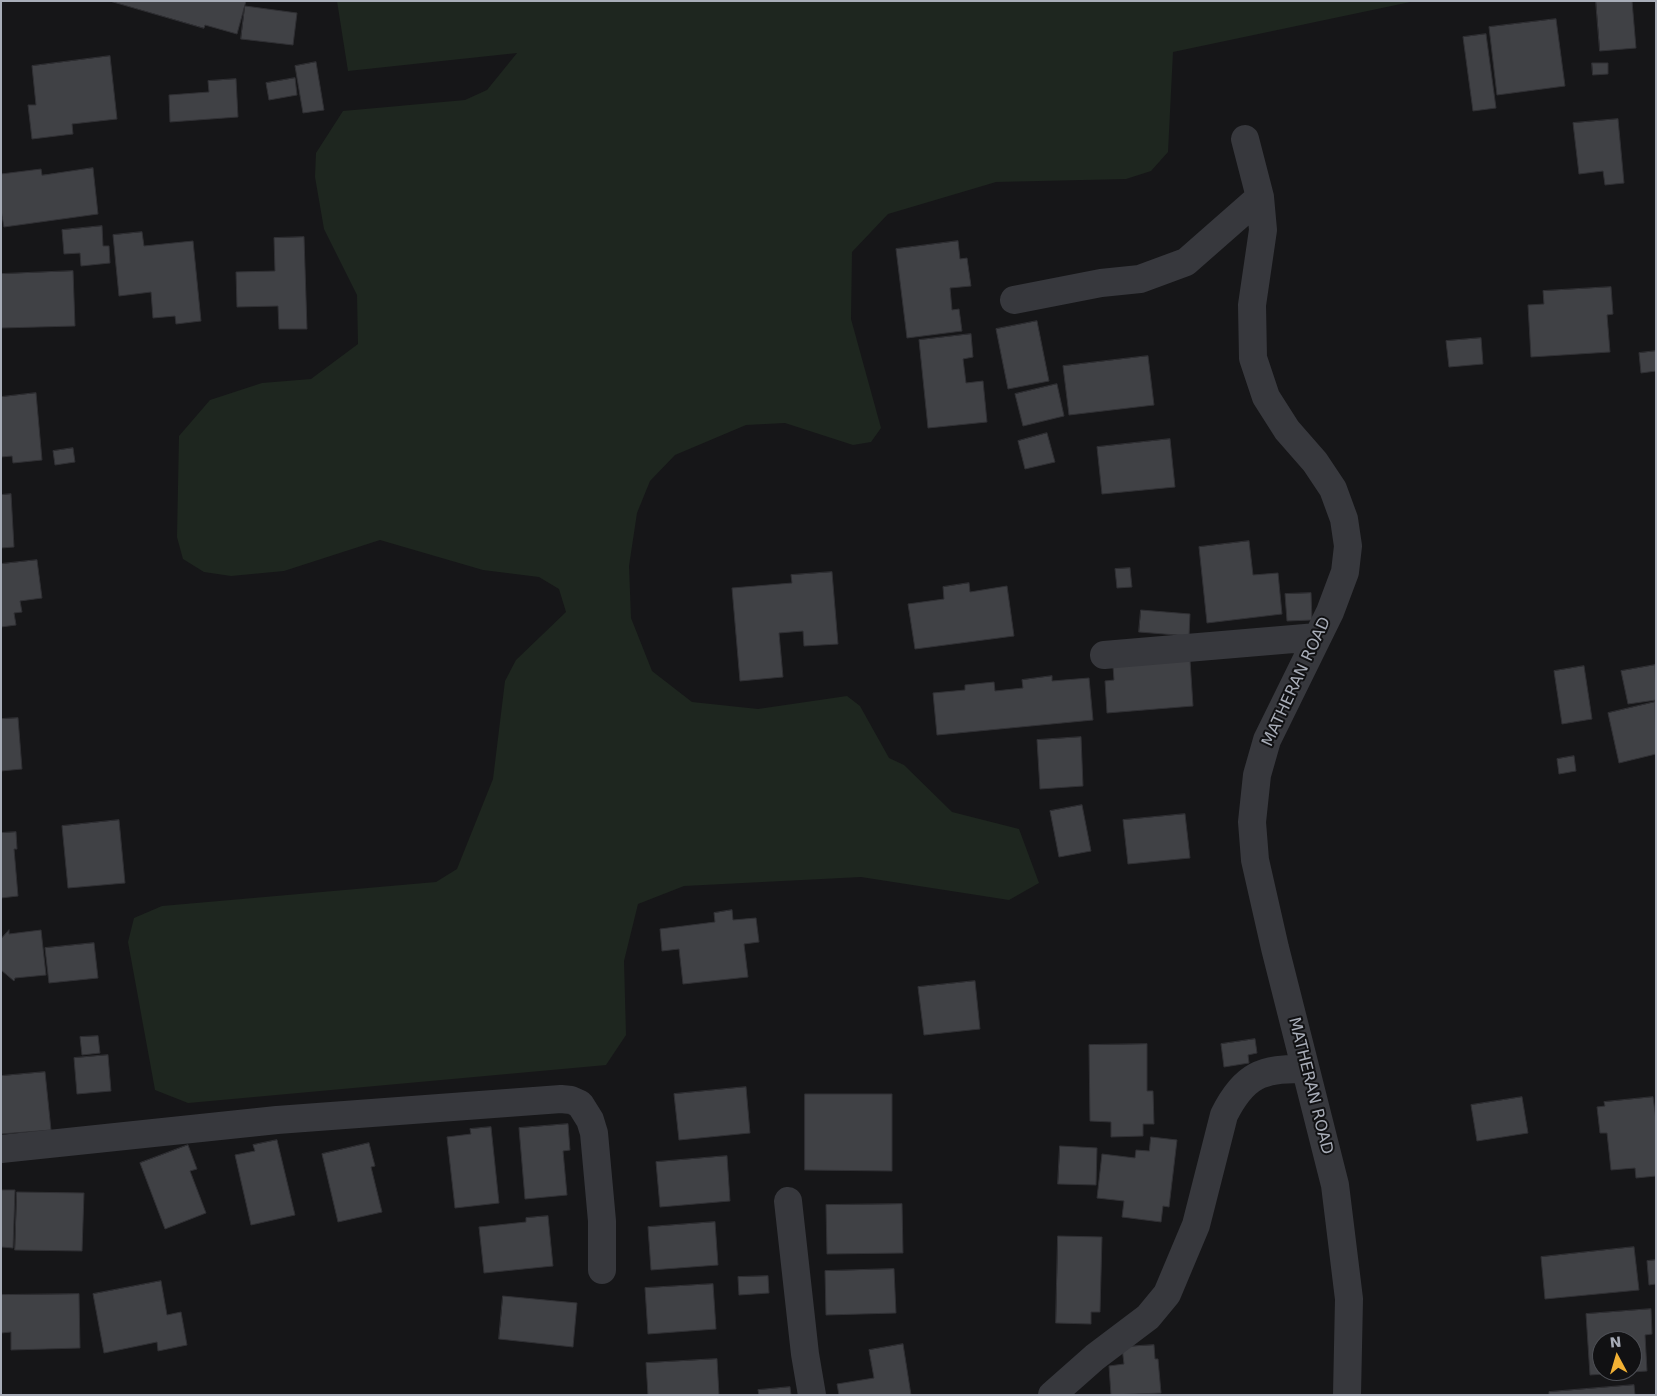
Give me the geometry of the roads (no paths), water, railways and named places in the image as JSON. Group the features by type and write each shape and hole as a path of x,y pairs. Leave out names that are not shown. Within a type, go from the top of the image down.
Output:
{"street":[{"name":"MATHERAN ROAD","path":"1245,139 1260,197 1263,230 1252,305 1253,358 1266,397 1287,430 1334,489 1344,518 1348,546 1345,572 1330,612 1267,740 1257,775 1252,822 1257,869 1275,948 1335,1185 1349,1299 1347,1395"},
{"path":"1014,300 1101,283 1140,279 1186,262 1260,197"},
{"path":"1104,655 1317,637"},
{"path":"1052,1395 1095,1357 1148,1317 1167,1294 1196,1225 1224,1115 1240,1087 1254,1076 1287,1068 1306,1069"},
{"path":"1,1150 277,1120 551,1099 571,1100 580,1104 586,1111 594,1133 602,1221 602,1270"},
{"path":"788,1201 805,1354 812,1395"}]}
